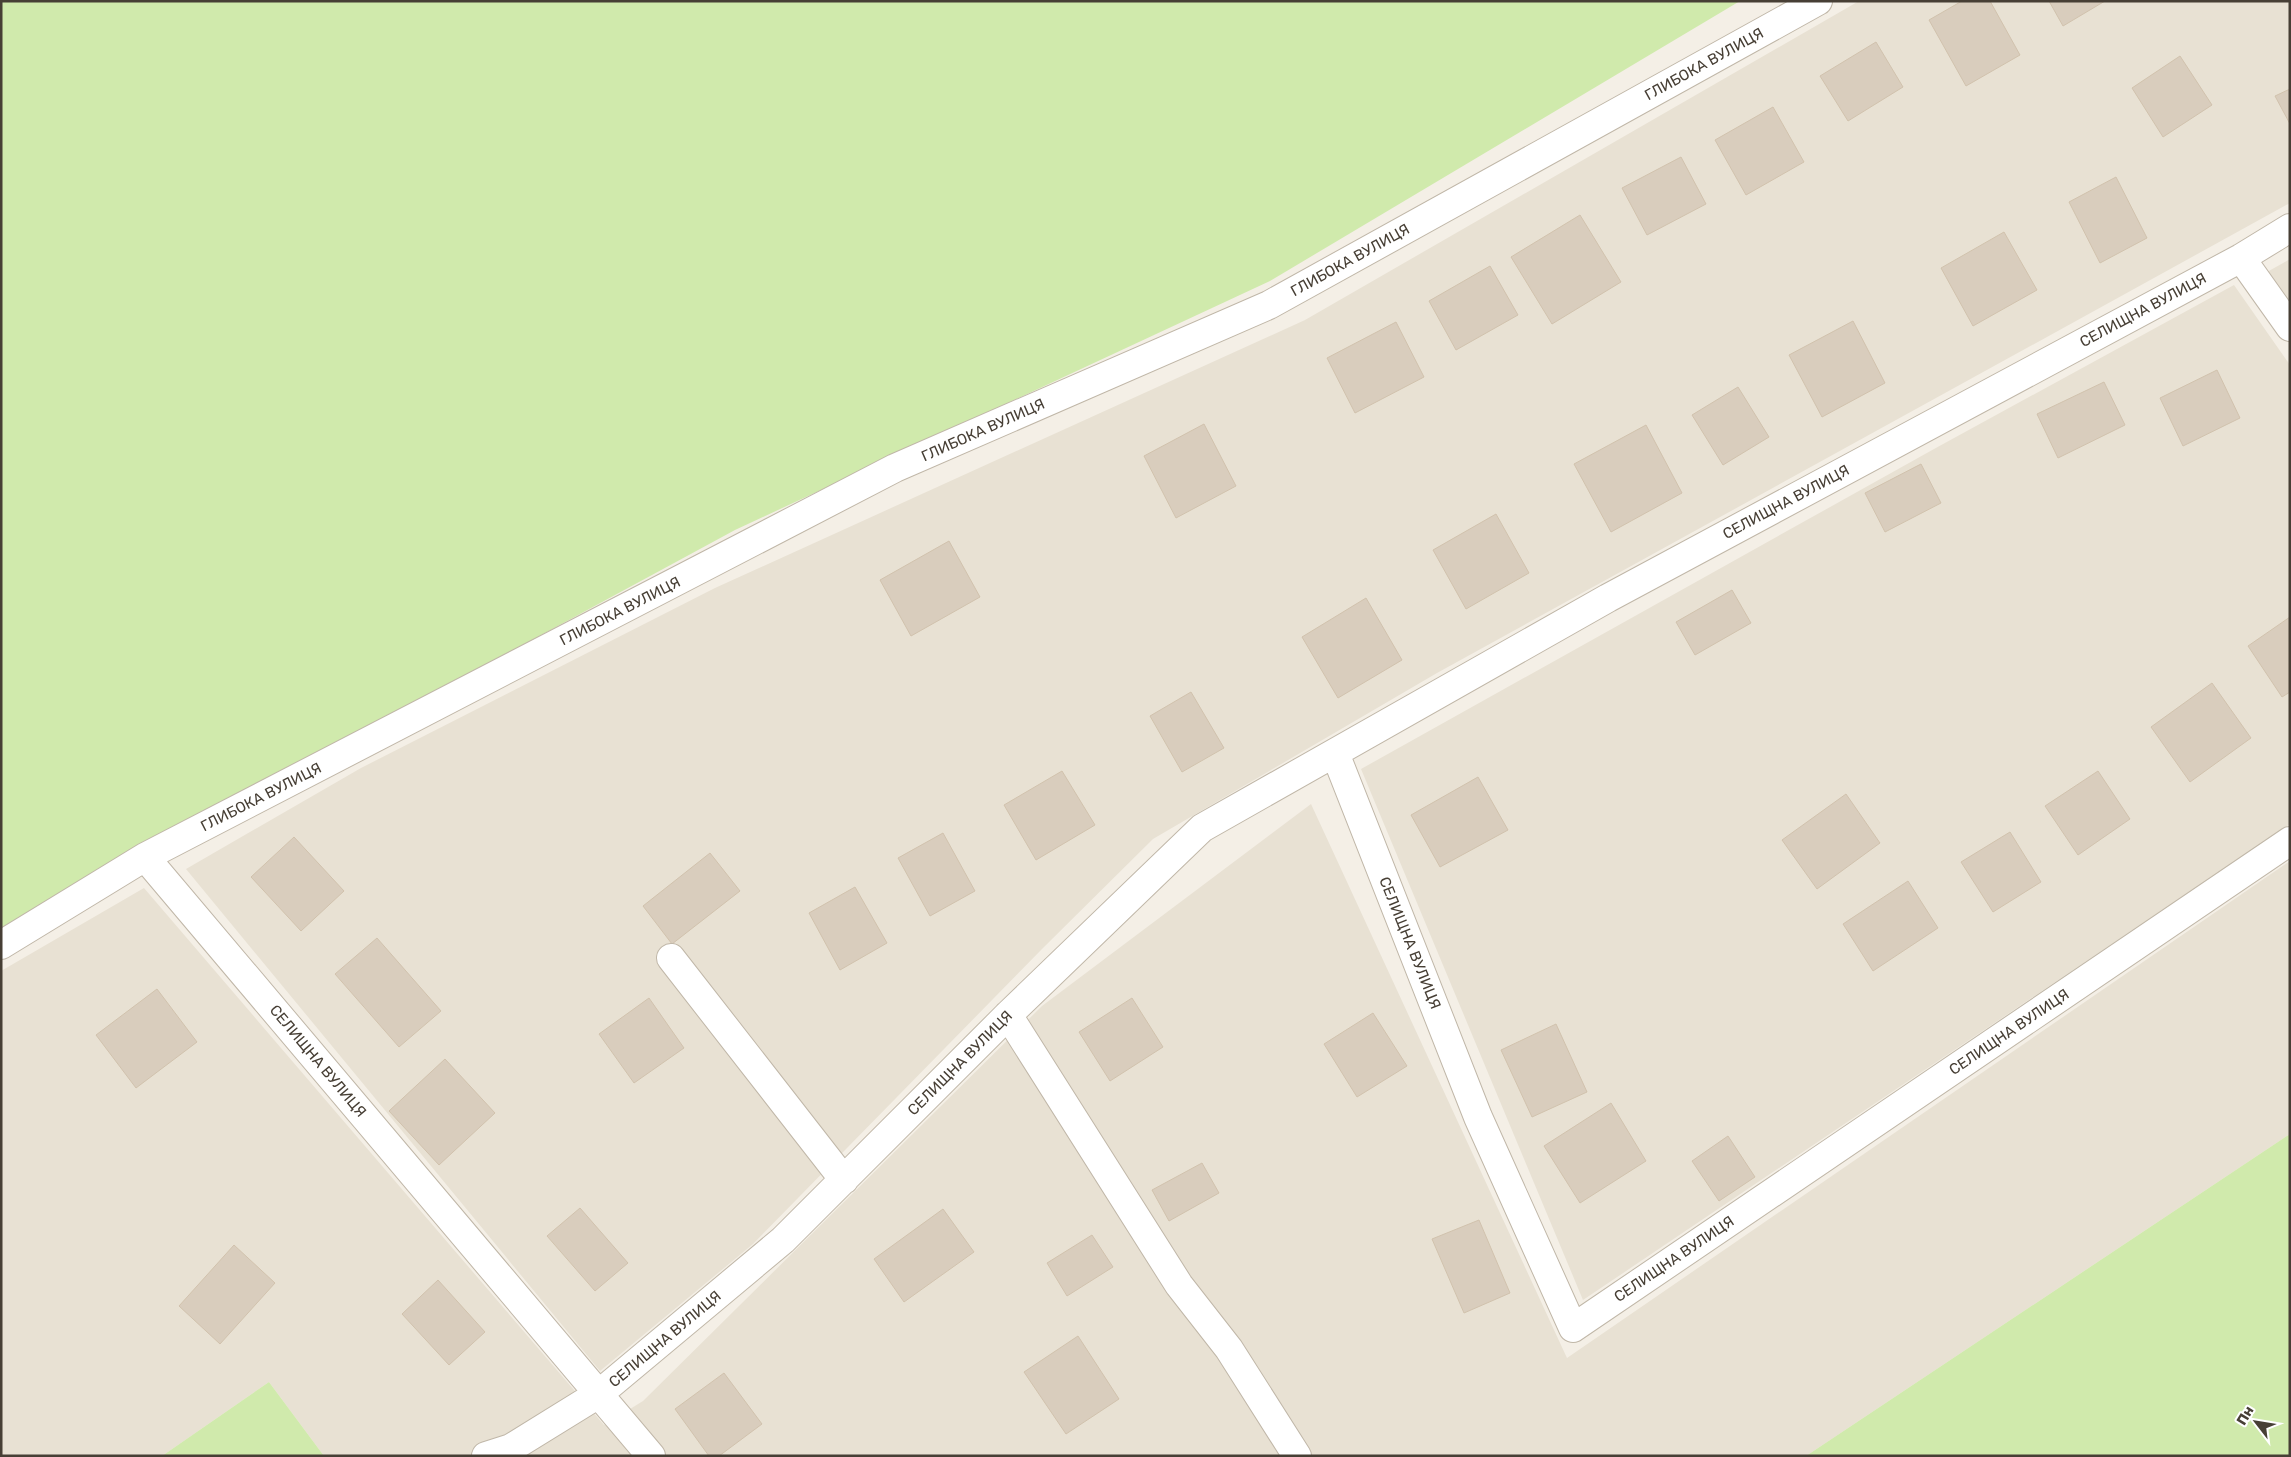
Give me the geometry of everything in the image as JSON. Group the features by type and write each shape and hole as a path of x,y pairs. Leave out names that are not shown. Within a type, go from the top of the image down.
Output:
{"street":[{"name":"ГЛИБОКА ВУЛИЦЯ","path":"145,857 894,468 1269,305 1818,1"},
{"name":"СЕЛИЩНА ВУЛИЦЯ","path":"486,1456 511,1448 600,1393 783,1240 1008,1015 1202,828 1608,598 2241,258 2290,228"},
{"path":"2241,258 2290,327"},
{"name":"СЕЛИЩНА ВУЛИЦЯ","path":"1335,753 1478,1117 1573,1328 2290,841"},
{"path":"1,945 145,857"},
{"name":"СЕЛИЩНА ВУЛИЦЯ","path":"145,857 600,1393 651,1456"},
{"path":"671,958 844,1180"},
{"path":"1008,1015 1179,1285 1228,1349 1297,1456"}],"shaded area":[{"path":"1859,1 2290,1 2290,203 1437,673 1153,839 1042,949 753,1244 600,1371 186,869 361,768 715,588 1305,320"},
{"path":"2290,259 2290,303 2267,272"},
{"path":"2234,285 2290,365 2290,824 1583,1300 1361,769 1934,449"},
{"path":"1311,804 1567,1358 2290,861 2290,1134 1806,1456 324,1456 269,1382 162,1456 1,1456 1,971 144,888 604,1425 643,1401 1042,1006"}],"green space":[{"path":"1,1 1740,1 1270,281 735,530 91,879 1,930"},
{"path":"2290,1134 2290,1456 1806,1456"},
{"path":"269,1382 324,1456 162,1456"}],"building":[{"path":"1962,1 1990,1 2020,55 1966,86 1929,20"},
{"path":"2049,1 2105,1 2063,26"},
{"path":"1876,42 1903,87 1848,121 1820,76"},
{"path":"2180,56 2212,105 2163,137 2132,88"},
{"path":"2290,89 2290,124 2275,96"},
{"path":"1773,107 1804,162 1746,195 1715,140"},
{"path":"1681,157 1706,204 1647,235 1622,188"},
{"path":"2116,177 2147,238 2100,263 2069,202"},
{"path":"1580,215 1621,282 1552,324 1511,257"},
{"path":"2004,232 2037,290 1973,326 1941,268"},
{"path":"1490,266 1518,315 1456,350 1429,301"},
{"path":"1853,321 1885,383 1822,417 1789,355"},
{"path":"1396,322 1424,377 1355,413 1327,358"},
{"path":"2217,370 2240,418 2183,446 2160,398"},
{"path":"2104,382 2125,425 2058,458 2037,414"},
{"path":"1738,387 1769,437 1723,465 1692,415"},
{"path":"1204,424 1236,486 1176,518 1144,456"},
{"path":"1646,425 1682,493 1611,532 1574,464"},
{"path":"1921,464 1941,503 1885,532 1865,493"},
{"path":"1496,514 1529,573 1466,609 1433,550"},
{"path":"949,541 980,597 911,636 880,580"},
{"path":"1732,590 1751,623 1695,655 1676,622"},
{"path":"1366,598 1402,660 1338,698 1302,637"},
{"path":"2290,617 2290,692 2282,697 2248,646"},
{"path":"2212,683 2251,738 2190,782 2151,727"},
{"path":"1191,692 1224,748 1182,772 1150,716"},
{"path":"1062,771 1095,825 1036,860 1004,805"},
{"path":"2098,771 2130,819 2078,855 2045,806"},
{"path":"1478,777 1508,830 1440,867 1411,815"},
{"path":"1846,794 1880,843 1817,889 1782,840"},
{"path":"2010,832 2041,882 1993,912 1961,862"},
{"path":"943,833 975,891 930,916 898,858"},
{"path":"294,837 344,891 301,931 251,877"},
{"path":"710,853 740,891 672,944 643,906"},
{"path":"1908,881 1938,928 1873,971 1843,924"},
{"path":"855,887 887,943 840,970 809,913"},
{"path":"377,938 441,1011 399,1047 335,974"},
{"path":"157,989 197,1042 136,1088 96,1035"},
{"path":"649,998 684,1048 634,1083 599,1034"},
{"path":"1132,998 1163,1047 1110,1081 1079,1032"},
{"path":"1373,1013 1407,1066 1357,1097 1324,1044"},
{"path":"1556,1024 1587,1092 1532,1117 1501,1050"},
{"path":"445,1059 495,1113 439,1165 389,1111"},
{"path":"1611,1103 1646,1161 1580,1203 1544,1146"},
{"path":"1728,1136 1755,1177 1719,1201 1692,1161"},
{"path":"1202,1163 1219,1193 1169,1221 1152,1190"},
{"path":"580,1208 628,1263 595,1291 547,1236"},
{"path":"943,1209 974,1252 904,1302 874,1259"},
{"path":"1479,1220 1510,1293 1464,1313 1432,1239"},
{"path":"1092,1235 1113,1267 1067,1296 1047,1263"},
{"path":"234,1245 275,1283 220,1344 179,1306"},
{"path":"438,1280 485,1332 449,1365 402,1314"},
{"path":"1078,1336 1119,1399 1066,1434 1024,1372"},
{"path":"724,1373 762,1424 719,1456 709,1456 675,1409"}]}
